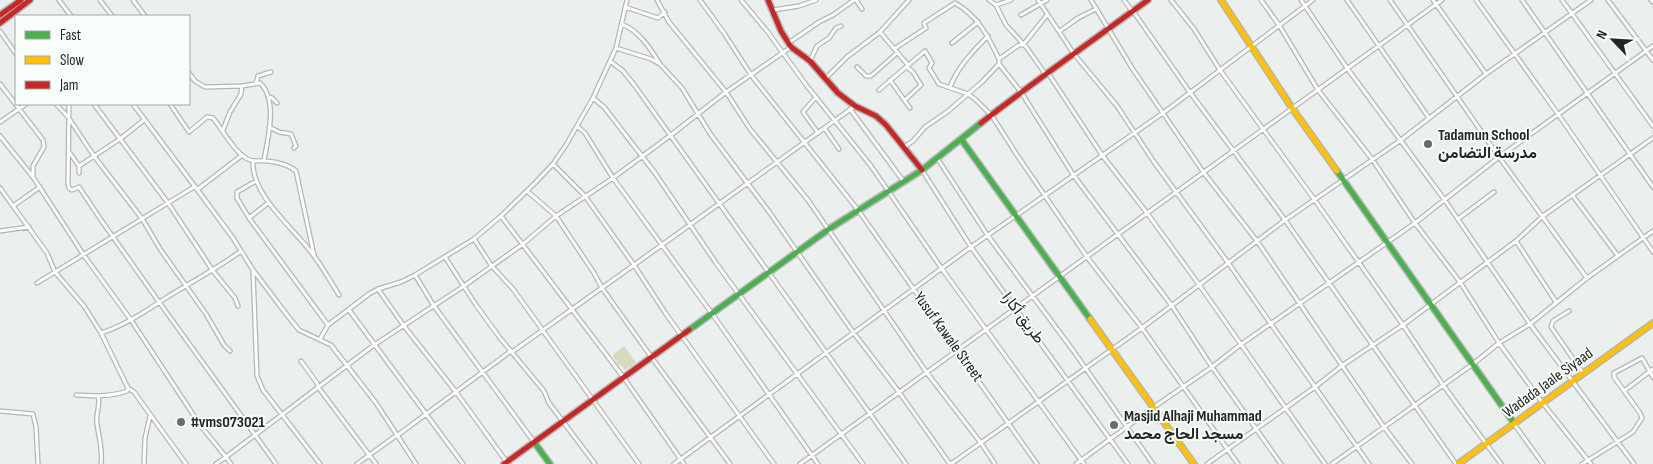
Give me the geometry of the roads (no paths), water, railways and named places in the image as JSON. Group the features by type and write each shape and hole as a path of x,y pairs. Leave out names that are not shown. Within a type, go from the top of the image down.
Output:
{"main road":[{"path":"0,15 21,0"},
{"path":"0,23 30,0"},
{"path":"768,0 790,44 810,61 852,108 876,116 894,132 922,170"},
{"path":"506,463 713,315 829,229 922,170 1021,92 1148,0"},
{"path":"1221,0 1292,108 1514,423"},
{"path":"961,139 1194,464"},
{"name":"Wadada Jaale Siyaad","path":"1457,464 1653,323"},
{"path":"534,442 550,464"}],"street":[{"path":"59,0 69,15"},
{"path":"100,0 111,15"},
{"path":"133,0 144,15"},
{"path":"320,339 328,325 378,288 401,282 416,275 474,239 527,191 552,164 577,126 616,48 627,0"},
{"path":"657,0 669,22 726,92 750,129 808,200 927,372 996,464"},
{"name":"Yusuf Kawale Street","path":"700,0 724,33 750,75 858,210 1037,464"},
{"path":"741,0 871,166 942,269 987,329 1038,403 1083,462"},
{"path":"772,10 799,6 816,0"},
{"path":"216,464 374,345 464,286 523,244 556,216 613,178 726,92 782,54 790,44 819,22 855,0 862,9"},
{"path":"826,78 847,57 880,32 909,0"},
{"path":"989,0 996,5 1006,25 1047,74 1102,155 1200,286 1325,464"},
{"path":"996,5 1009,0"},
{"path":"1021,15 1039,2 1047,0"},
{"path":"1091,0 1132,68 1204,173 1257,241 1384,428 1412,464"},
{"path":"1124,0 1285,220 1457,464"},
{"path":"1170,0 1194,29 1220,70 1314,199 1443,385 1501,464"},
{"path":"1261,0 1279,25 1318,90 1372,159 1415,223 1460,282 1499,343 1542,402 1591,464"},
{"path":"1301,0 1347,68 1444,199 1530,324 1634,464"},
{"path":"674,464 971,247 1163,113 1189,91 1220,70 1312,0"},
{"path":"1347,0 1429,118"},
{"path":"1390,0 1499,157 1587,278"},
{"path":"1433,0 1486,74"},
{"path":"800,464 1442,0"},
{"path":"1476,0 1558,114 1653,252"},
{"path":"1522,0 1653,187"},
{"path":"1562,0 1653,126"},
{"path":"621,24 635,32 682,88 697,115 950,464 1142,328 1285,220 1401,140 1486,74 1591,0"},
{"path":"1608,0 1653,60"},
{"path":"1039,2 1074,54 1117,106 1134,133 1229,264 1368,464"},
{"path":"894,49 926,28 924,23 956,3 966,9 988,36 999,59 999,64 1021,92 1074,176 1172,306 1212,367 1281,464"},
{"path":"625,7 658,18 665,12"},
{"path":"1060,31 1078,18 1096,9"},
{"path":"999,59 1019,45 1023,45 1047,14"},
{"path":"952,43 978,22"},
{"path":"810,61 817,46 829,38 836,28 841,26"},
{"path":"0,31 15,53"},
{"path":"880,32 913,72 921,85 905,100"},
{"path":"950,88 955,75 963,64 988,36"},
{"path":"1076,464 1083,462 1154,407 1212,367 1240,344 1415,223 1499,157 1653,46"},
{"path":"616,48 651,59 660,64"},
{"path":"878,90 925,50 932,63 929,68 939,84 968,94 992,116 1044,196 1087,257 1142,328 1238,464"},
{"path":"857,67 866,76 871,76 897,54"},
{"path":"610,61 635,86 671,135 768,274 871,413 906,464"},
{"path":"904,147 925,127 968,94 999,64"},
{"path":"256,84 258,76 271,72"},
{"path":"190,75 205,87 242,86 260,83 263,86 270,105 264,160"},
{"path":"890,80 910,108"},
{"path":"0,84 15,103"},
{"path":"222,130 241,94 242,86"},
{"path":"816,97 803,112 818,133"},
{"path":"268,98 272,98 277,103"},
{"path":"592,98 604,107 642,156 862,464"},
{"path":"17,105 43,140 44,147 33,166 33,176"},
{"path":"0,122 24,105"},
{"path":"57,105 68,117 94,156 142,220 206,314 218,337 230,351"},
{"path":"68,105 69,188 72,190 80,187 113,237 276,464"},
{"path":"95,105 168,203 213,271 235,298 238,306"},
{"path":"134,105 253,270 299,330 331,345 398,435 416,464"},
{"path":"171,105 189,132 208,116 213,118 241,156 248,161 264,160 291,167 296,171 315,256"},
{"path":"357,464 482,371 663,245 852,108 904,182"},
{"path":"79,166 120,139 144,120"},
{"path":"577,126 584,133 613,178 663,245 818,464"},
{"path":"269,127 279,132 291,134 296,146 294,148"},
{"path":"824,129 839,149"},
{"path":"0,136 33,176 83,254 131,320 200,425 231,464"},
{"path":"1207,464 1343,365 1402,325 1516,241 1543,216 1653,138"},
{"path":"69,152 79,166 79,173"},
{"path":"194,187 198,190 241,156"},
{"path":"936,158 988,236 1086,368 1153,464"},
{"path":"253,161 256,181 268,203 315,256 339,295"},
{"path":"552,164 585,196 619,241 683,336 774,464"},
{"name":"طريق أكارا","path":"922,170 971,247 1128,464"},
{"path":"256,181 237,192 237,198 249,218 328,325"},
{"path":"13,206 40,187"},
{"path":"37,283 194,187"},
{"path":"0,188 30,227 47,253 55,272 84,306 101,333 128,388 134,392 186,464"},
{"path":"527,191 556,216 602,288 730,464"},
{"path":"1458,219 1494,192"},
{"path":"1573,196 1618,256"},
{"path":"249,218 268,203"},
{"path":"501,216 624,378 684,464"},
{"path":"0,231 30,227"},
{"path":"1332,464 1473,364 1499,343 1530,324 1587,278 1653,231"},
{"path":"474,239 491,265 513,289 639,464"},
{"path":"1516,241 1556,302"},
{"path":"101,333 131,320 186,285 213,271 241,251"},
{"path":"445,257 476,305 544,391 549,403 595,464"},
{"path":"253,270 256,376 260,385 281,414 320,464"},
{"path":"416,275 434,306 534,442"},
{"path":"378,288 404,326 456,392 506,463"},
{"path":"348,310 463,464"},
{"path":"1569,311 1553,321 1551,327 1583,373"},
{"path":"1582,464 1633,432 1642,418 1614,377 1614,373 1642,358 1652,371 1653,377"},
{"path":"301,361 318,387 376,464"},
{"path":"1624,392 1652,371"},
{"path":"76,395 98,396 123,393 127,392 128,388"},
{"path":"98,396 96,424 102,446 101,464"},
{"path":"0,411 33,414 36,427 38,464"},
{"path":"144,464 145,438 150,416"},
{"path":"1514,423 1543,464"}],"place":[{"name":"Tadamun School مدرسة التضامن","path":"1428,144"},
{"name":"#vms073021","path":"181,422"},
{"name":"Masjid Alhaji Muhammad مسجد الحاج محمد","path":"1114,425"}]}
